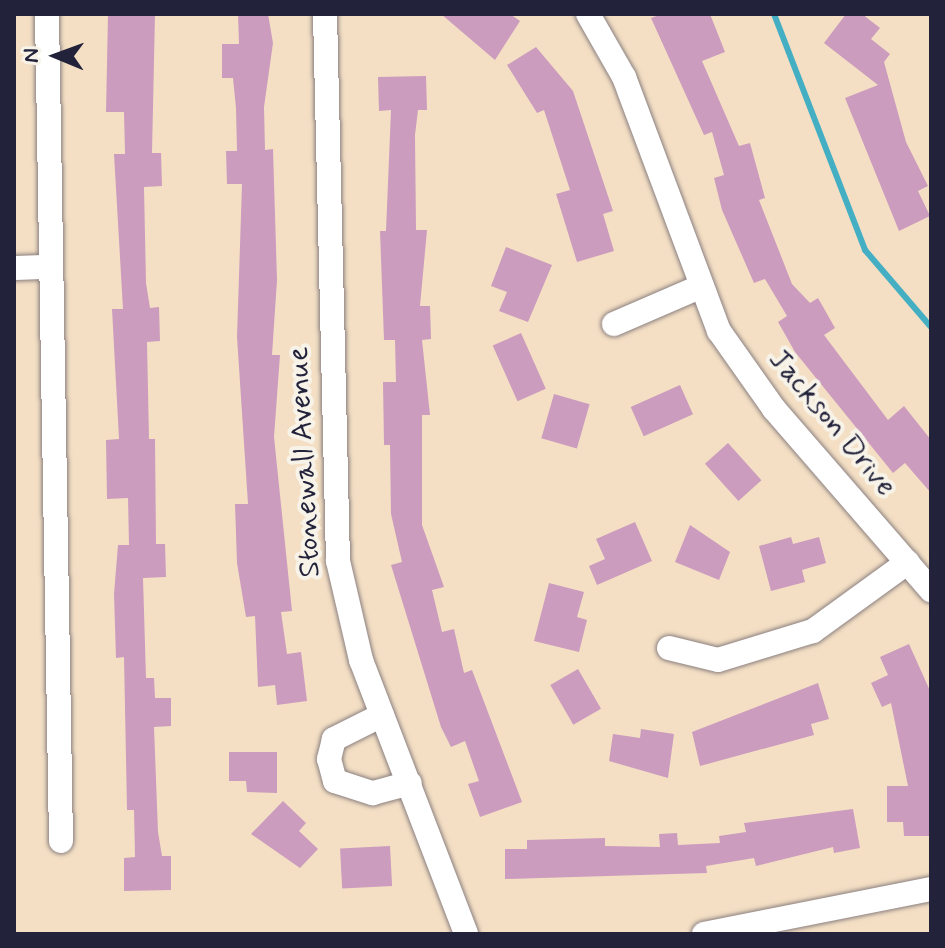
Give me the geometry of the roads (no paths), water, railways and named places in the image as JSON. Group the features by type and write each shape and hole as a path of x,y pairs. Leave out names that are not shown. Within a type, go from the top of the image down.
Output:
{"street":[{"path":"47,14 61,841"},
{"name":"Stonewall Avenue","path":"325,14 336,546 353,633 466,934"},
{"name":"Jackson Drive","path":"588,14 624,77 697,288 774,409 931,590"},
{"path":"14,268 51,267"},
{"path":"614,324 697,288"},
{"path":"669,648 718,660 813,631 908,562"},
{"path":"382,715 334,739 329,759 335,781 373,793 410,783"},
{"path":"704,934 931,889"}],"waterway":[{"path":"774,14 865,250 931,327"}]}
